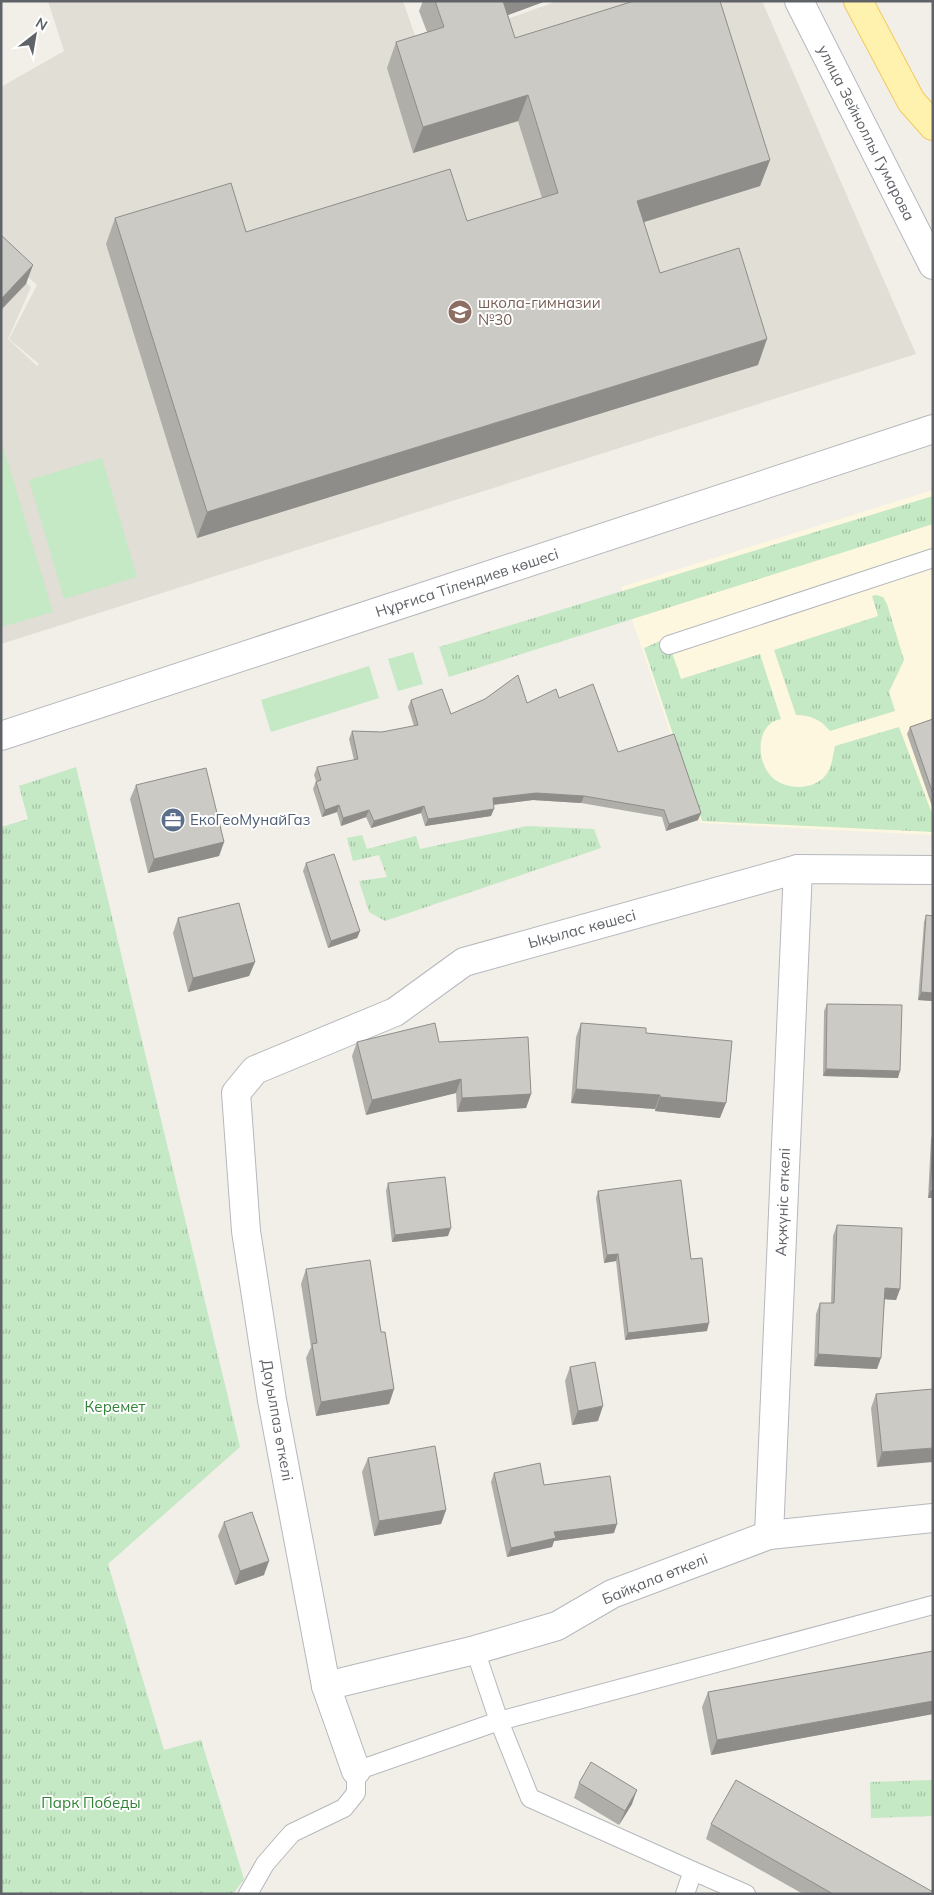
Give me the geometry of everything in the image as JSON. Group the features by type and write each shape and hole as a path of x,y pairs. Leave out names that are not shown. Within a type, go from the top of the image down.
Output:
{"main road":[{"path":"858,1 911,101 933,126"}],"street":[{"name":"улица Зейноллы Гумарова","path":"799,1 933,265"},
{"name":"Нұрғиса Тілендиев көшесі","path":"1,736 933,429"},
{"name":"Ықылас көшесі","path":"255,1070 395,1012 464,962 798,869 933,870"},
{"name":"Ақжүніс өткелі","path":"769,1535 798,869"},
{"name":"Дауылпаз өткелі","path":"255,1070 236,1093 246,1231 272,1400 326,1686 356,1771"},
{"name":"Байқала өткелі","path":"326,1686 475,1650 557,1626 612,1594 769,1535 933,1518"}],"lane":[{"path":"669,645 933,558"},
{"path":"248,1894 266,1864 292,1833 344,1808 356,1793 356,1771 499,1720 933,1605"},
{"path":"475,1650 499,1720 530,1798 692,1872 746,1894"},
{"path":"685,1894 692,1872"}],"shaded area":[{"name":"школа-гимназии №30","path":"48,1 403,1 420,50 558,1 762,1 916,354 1,644 1,259 31,287 8,339 37,366 39,364 9,339 37,285 1,253 1,87 64,51"},
{"path":"933,490 933,835 701,823 621,587"}],"green space":[{"path":"1,446 3,446 53,612 1,627"},
{"path":"102,458 137,577 64,599 29,480"},
{"path":"933,496 933,524 449,677 439,647"},
{"path":"872,596 883,597 887,604 904,660 889,692 895,711 830,731 815,719 796,715 774,650 878,616"},
{"path":"667,638 681,679 760,654 781,719 771,723 762,736 762,760 769,774 780,783 788,786 803,787 817,782 828,772 835,746 899,727 933,816 933,832 702,821 644,648"},
{"path":"413,652 423,684 398,691 388,659"},
{"path":"369,666 379,698 271,732 261,700"},
{"name":"Керемет","path":"76,767 240,1447 108,1564 164,1750 201,1740 244,1879 233,1894 1,1894 1,827 28,819 19,786"},
{"path":"527,826 594,829 601,848 385,921 369,912 359,881 387,877 379,855 353,861 347,838 362,835 367,849 416,836 420,849"},
{"path":"933,1780 933,1816 871,1818 870,1782"}],"building":[{"name":"школа-гимназии №30","path":"435,1 503,1 515,38 634,1 720,1 770,160 637,201 660,273 739,248 767,339 207,512 115,218 231,183 246,232 450,169 467,221 558,193 528,95 423,127 396,42 444,27"},
{"path":"1,235 33,265 1,299"},
{"path":"518,675 527,703 556,689 559,698 593,684 618,752 674,734 701,813 669,824 664,810 584,796 536,793 493,798 494,809 428,819 424,806 374,821 369,810 343,818 339,805 325,810 316,782 321,780 317,767 358,759 352,731 382,732 418,725 411,700 442,689 451,714 485,699"},
{"path":"933,719 933,794 910,727"},
{"path":"206,768 224,842 154,859 136,785"},
{"path":"334,854 360,931 331,941 306,863"},
{"path":"239,903 255,962 193,978 178,918"},
{"path":"926,915 933,916 933,993 921,992"},
{"path":"827,1004 902,1005 900,1071 826,1069"},
{"path":"435,1023 439,1042 528,1037 531,1094 462,1098 461,1079 372,1100 357,1042"},
{"path":"581,1023 646,1028 646,1033 732,1041 726,1103 660,1097 660,1095 576,1089"},
{"path":"933,1143 933,1191 930,1191"},
{"path":"445,1177 451,1228 395,1235 388,1183"},
{"path":"681,1180 691,1259 702,1258 709,1323 628,1333 618,1254 607,1255 598,1191"},
{"path":"837,1225 902,1228 900,1289 885,1288 881,1358 818,1354 820,1303 834,1303"},
{"path":"370,1260 381,1332 385,1332 394,1389 321,1402 312,1344 317,1343 306,1269"},
{"path":"595,1362 603,1406 578,1411 570,1367"},
{"path":"933,1389 933,1448 882,1452 876,1394"},
{"path":"435,1446 446,1510 379,1521 368,1458"},
{"path":"540,1463 544,1485 610,1476 617,1524 554,1532 556,1538 511,1548 494,1473"},
{"path":"252,1512 269,1561 240,1571 224,1522"},
{"path":"933,1651 933,1701 717,1740 708,1692"},
{"path":"591,1762 637,1790 625,1811 579,1783"},
{"path":"736,1780 933,1892 933,1894 833,1894 711,1824"}],"place":[{"name":"школа-гимназии №30","path":"460,312"},
{"name":"ЕкоГеоМунайГаз","path":"173,820"}],"park label":[{"name":"Парк Победы","path":"91,1803"}]}
